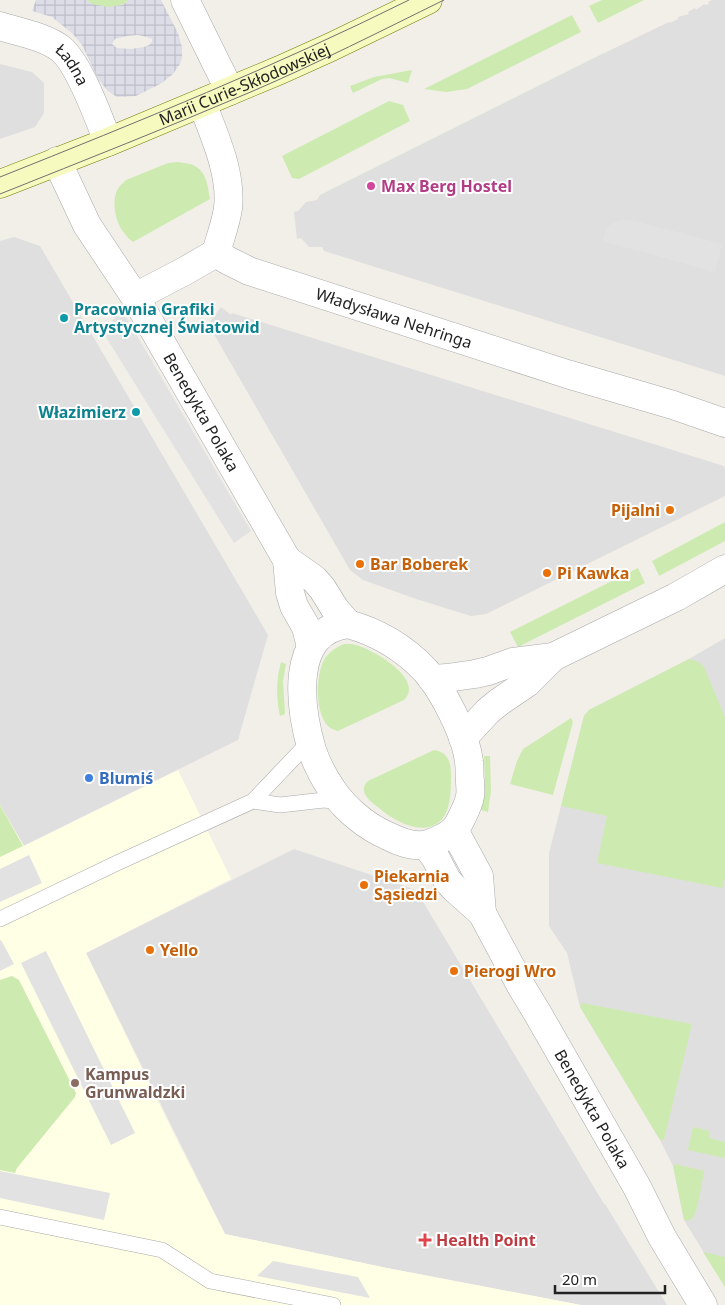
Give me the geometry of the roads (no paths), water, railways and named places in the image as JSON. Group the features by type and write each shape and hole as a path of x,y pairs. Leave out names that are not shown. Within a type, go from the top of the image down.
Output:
{"street":[{"path":"185,0 230,91"},
{"name":"Marii Curie-Skłodowskiej","path":"0,184 108,142 230,91 331,47 428,0"},
{"name":"Ładna","path":"0,26 46,40 62,49 75,66 108,142"},
{"path":"135,297 216,253 226,218 228,196 225,166 202,102"},
{"name":"Benedykta Polaka","path":"57,161 87,225 135,297 287,560 290,593 294,606 306,627 312,647"},
{"name":"Władysława Nehringa","path":"216,253 249,271 567,374 674,405 725,423"},
{"name":"Benedykta Polaka","path":"287,560 314,579 348,624"},
{"path":"463,738 488,711 526,683 553,657 676,597 725,570"},
{"path":"348,624 370,631 390,641 408,655 432,679 450,708 463,738 469,760 470,796 460,822 454,830 442,838 420,846 396,841 379,832 364,823 342,802 320,770 307,732 302,694 306,656 321,635 328,629 348,624"},
{"path":"432,679 475,674 513,662 553,657"},
{"name":"Benedykta Polaka","path":"454,830 479,876 482,913"},
{"name":"Benedykta Polaka","path":"426,844 447,880 482,913 521,986 637,1187 662,1237 703,1305"}],"lane":[{"path":"0,919 253,800 310,741"},
{"path":"253,800 280,805 324,800 342,802"},
{"path":"0,1217 162,1250 210,1281 333,1305"}],"tram line":[{"path":"0,177 258,71 409,0"},
{"path":"0,194 253,91 444,0"}],"place":[{"name":"Max Berg Hostel","path":"371,186"},
{"name":"Pracownia Grafiki Artystycznej Światowid","path":"64,318"},
{"name":"Włazimierz","path":"136,412"},
{"name":"Pijalni","path":"670,510"},
{"name":"Bar Boberek","path":"360,564"},
{"name":"Pi Kawka","path":"547,573"},
{"name":"Blumiś","path":"89,778"},
{"name":"Piekarnia Sąsiedzi","path":"364,885"},
{"name":"Yello","path":"150,950"},
{"name":"Pierogi Wro","path":"454,971"},
{"name":"Kampus Grunwaldzki","path":"75,1083"},
{"name":"Health Point","path":"425,1240"}]}
